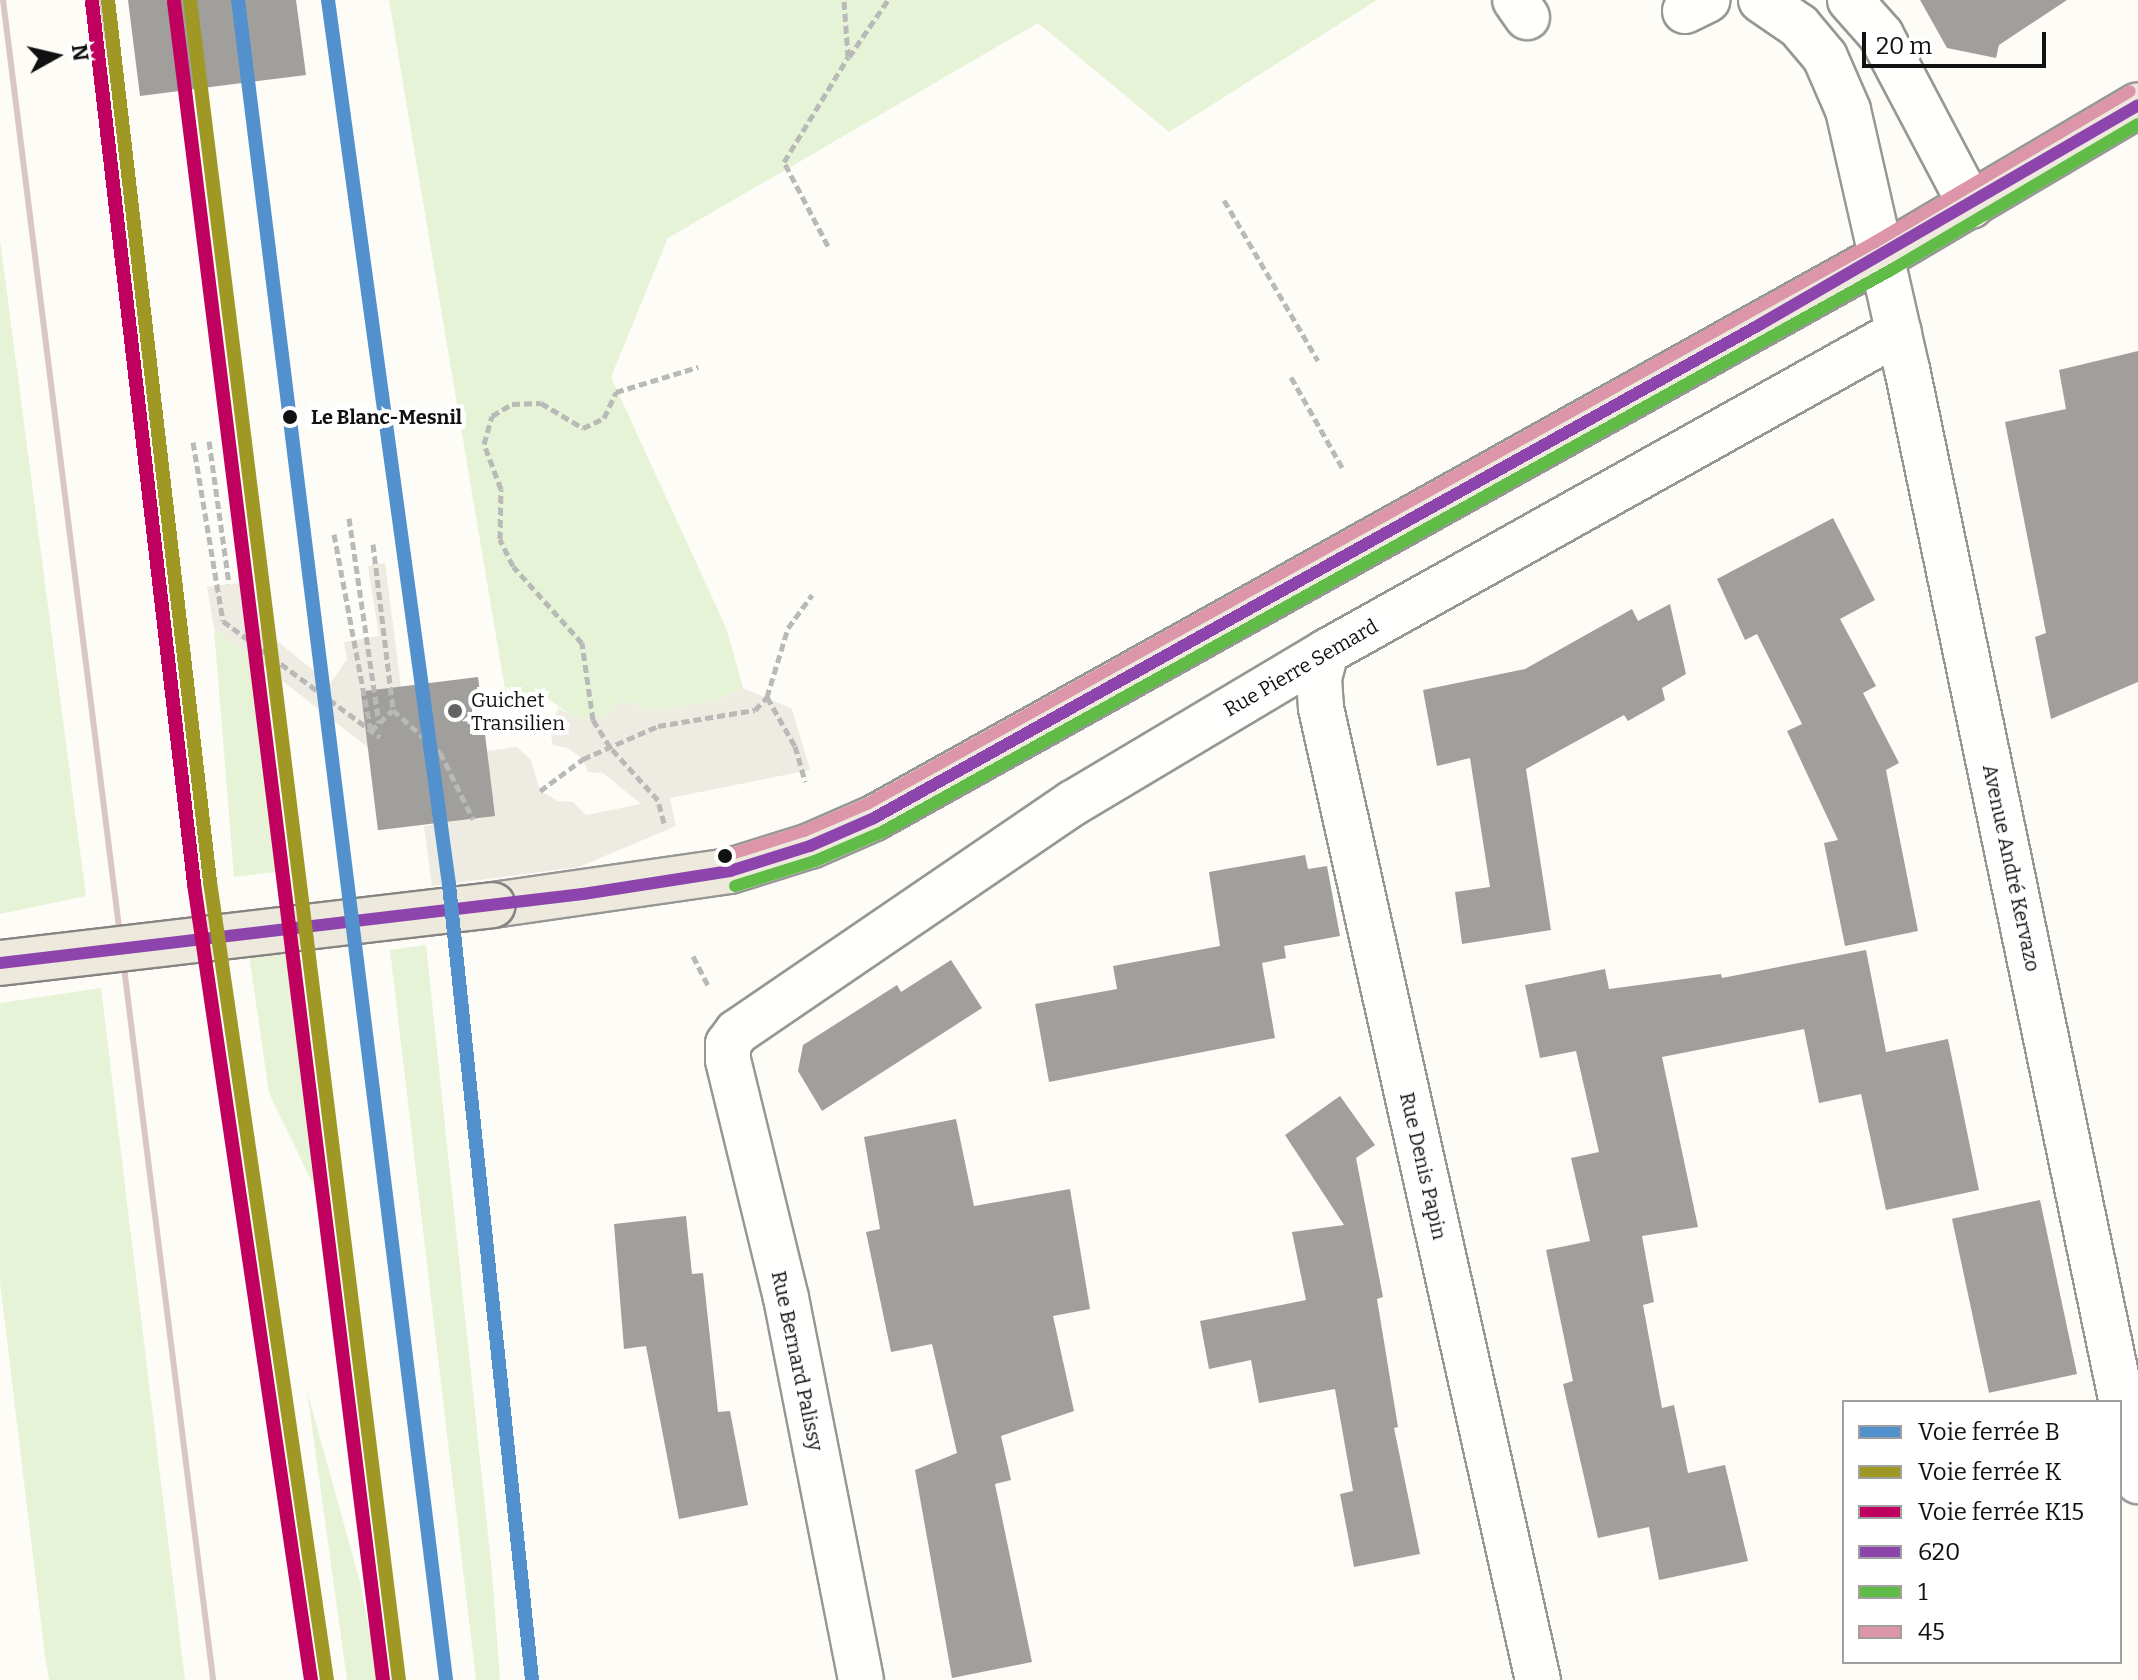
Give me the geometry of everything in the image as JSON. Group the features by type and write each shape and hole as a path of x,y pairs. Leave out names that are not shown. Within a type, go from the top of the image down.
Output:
{"main road":[{"path":"0,963 493,905 730,871 810,846 874,818 1883,256 2138,105"}],"street":[{"name":"Avenue André Kervazo","path":"1761,0 1799,26 1825,57 1848,110 1883,256 2121,1400"},
{"path":"1850,0 1881,35 1971,206"},
{"name":"Rue Pierre Semard","path":"728,1044 752,1020 1073,803 1326,652 1899,332"},
{"name":"Rue Denis Papin","path":"1326,652 1319,679 1321,708 1538,1680"},
{"name":"Rue Bernard Palissy","path":"728,1044 786,1298 861,1680"},
{"name":"Avenue André Kervazo","path":"2122,1404 2138,1481"}],"path":[{"path":"844,0 848,57"},
{"path":"828,246 784,162 848,57 888,0"},
{"path":"1224,200 1318,361"},
{"path":"664,823 658,800 610,747 593,720 582,643 513,566 500,539 501,489 486,460 486,430 492,416 522,401 541,403 583,428 595,425 616,392 698,367"},
{"path":"1291,377 1343,469"},
{"path":"209,441 229,584"},
{"path":"193,442 223,621 380,737"},
{"path":"349,518 380,724"},
{"path":"334,534 371,731"},
{"path":"373,544 393,710 440,752 473,819"},
{"path":"540,791 610,747 658,726 755,710 767,697 788,628 812,595"},
{"path":"767,697 795,746 805,782"},
{"path":"371,731 393,710"}],"green space":[{"path":"389,0 1377,0 1169,132 1038,23 668,238 611,377 727,630 743,688 715,702 651,711 622,700 611,713 593,720 575,718 540,693 506,695"},
{"path":"0,240 86,896 0,914"},
{"path":"214,628 252,657 276,872 234,877"},
{"path":"426,945 492,1573 500,1680 476,1680 390,950"},
{"path":"249,955 288,955 326,1211 269,1093"},
{"path":"101,988 185,1680 49,1680 45,1656 0,1282 0,1003"},
{"path":"307,1391 360,1582 379,1680 347,1680"}],"shaded area":[{"path":"385,563 404,710 370,749 214,628 207,587 240,583 244,614 330,684 347,659 344,642 379,636 368,566"},
{"path":"743,688 792,709 810,770 670,798 676,826 579,867 432,886 424,826 495,815 486,751 517,747 531,760 540,791 558,801 573,802 586,815 641,804 603,773 588,772 583,759 568,748 553,745 549,725 559,708 575,718 593,720 611,713 622,700 651,711 715,702"}],"building":[{"path":"128,0 296,0 306,75 140,96"},
{"path":"1920,0 2067,0 1999,45 1996,58 1947,48"},
{"path":"2138,351 2138,682 2051,719 2035,637 2046,633 2005,422 2066,409 2059,370"},
{"path":"1833,518 1875,600 1840,619 1876,686 1863,693 1899,763 1886,770 1918,931 1845,946 1824,843 1838,840 1787,731 1802,724 1757,634 1745,640 1717,579"},
{"path":"1670,604 1686,674 1662,688 1665,700 1628,721 1624,715 1526,769 1551,930 1462,944 1455,892 1490,887 1470,758 1437,766 1423,690 1525,669 1632,609 1638,621"},
{"path":"478,677 495,816 378,830 361,691"},
{"path":"1305,855 1308,869 1327,866 1340,936 1284,946 1286,958 1262,963 1275,1038 1049,1082 1035,1004 1117,989 1113,966 1220,946 1209,872"},
{"path":"1866,950 1886,1052 1948,1039 1979,1190 1886,1210 1861,1094 1819,1103 1804,1029 1662,1057 1698,1227 1642,1236 1654,1302 1643,1305 1662,1408 1674,1405 1688,1473 1725,1465 1748,1561 1659,1580 1649,1527 1598,1538 1574,1433 1563,1384 1573,1381 1546,1250 1590,1241 1571,1158 1599,1152 1576,1051 1540,1058 1525,985 1605,969 1609,989 1721,974 1722,978"},
{"path":"951,960 982,1008 822,1111 798,1071 803,1045 897,985 901,992"},
{"path":"1340,1096 1375,1145 1356,1158 1383,1297 1377,1299 1398,1427 1394,1428 1420,1554 1354,1567 1340,1494 1353,1491 1335,1389 1259,1403 1251,1360 1209,1369 1200,1321 1306,1300 1292,1232 1344,1225 1285,1135"},
{"path":"956,1119 974,1206 1070,1189 1090,1309 1053,1316 1074,1411 1001,1436 1011,1480 995,1484 1032,1662 952,1678 915,1470 957,1453 932,1344 891,1352 866,1232 880,1229 864,1137"},
{"path":"2040,1200 2077,1374 1989,1393 1952,1219"},
{"path":"686,1216 692,1274 703,1273 718,1412 730,1411 748,1505 679,1519 646,1346 624,1349 614,1224"}],"railway":[{"path":"3,0 213,1680"},
{"path":"102,0 124,154"}],"rail line":[{"name":"K","path":"108,0 210,882 327,1680"},
{"name":"K","path":"190,0 399,1680"},
{"name":"B","path":"238,0 446,1680"},
{"name":"B","path":"328,0 449,885 532,1680"},
{"name":"K15","path":"92,2 194,884 311,1680"},
{"name":"K15","path":"174,2 383,1680"}],"transit line":[{"name":"45","path":"725,856 804,831 867,804 1875,242 2130,91"},
{"name":"620","path":"0,963 583,894 730,871 810,846 874,818 1759,325 2138,105"},
{"name":"1","path":"735,886 815,861 882,832 1891,270 2138,124"}],"place":[{"name":"Le Blanc-Mesnil","path":"290,417"},
{"name":"Guichet Transilien","path":"455,711"}]}
